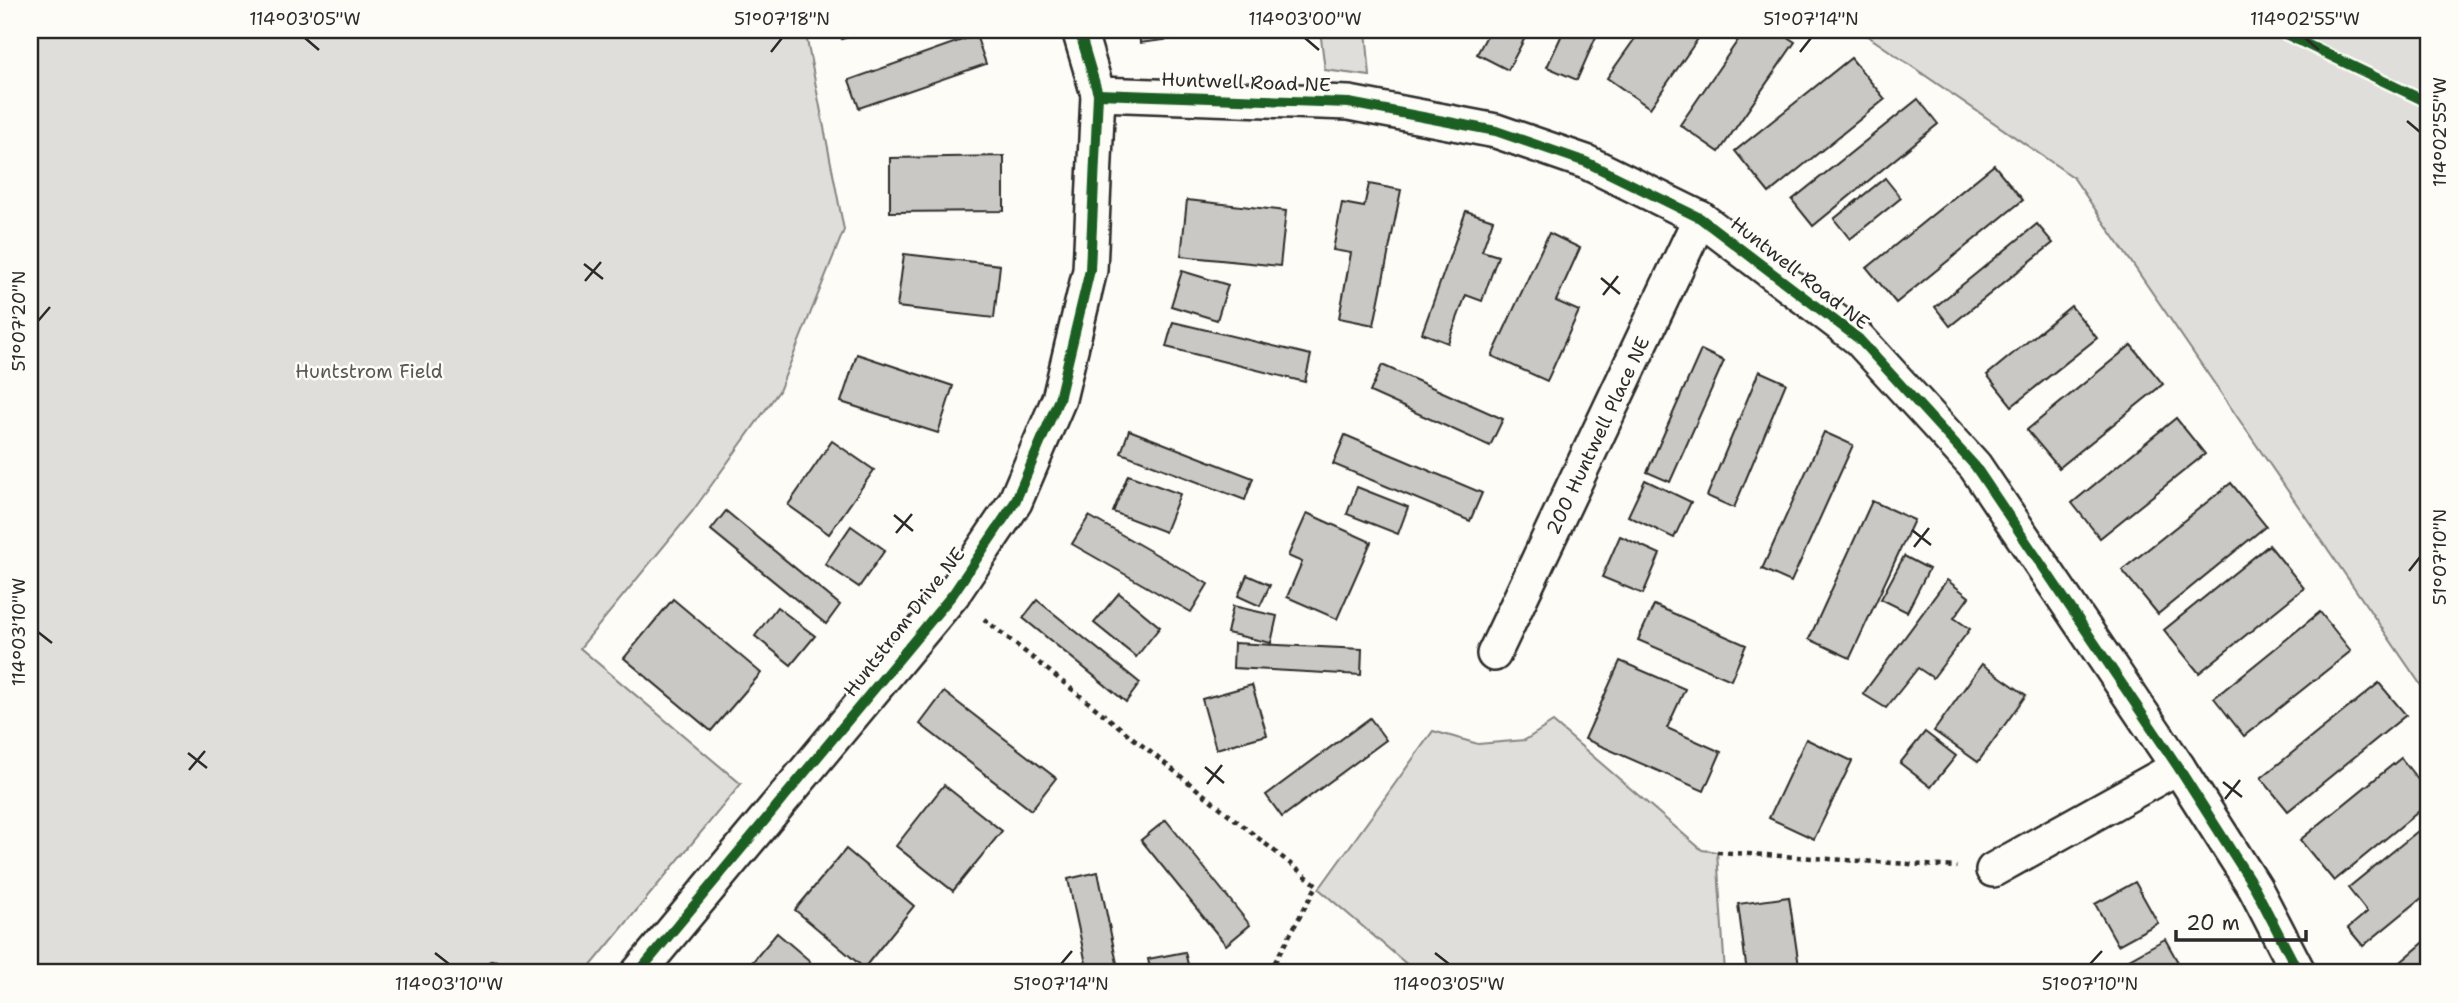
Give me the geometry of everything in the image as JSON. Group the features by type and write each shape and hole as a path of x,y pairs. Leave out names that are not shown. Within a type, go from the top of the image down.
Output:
{"street":[{"name":"Huntstrom Drive NE","path":"638,973 953,594 1015,502 1059,399 1090,270 1098,94 1079,30"},
{"name":"Huntwell Road NE","path":"1098,94 1349,103 1496,131 1586,162 1700,218 1859,339 1975,466 2255,887 2299,973"},
{"name":"200 Huntwell Place NE","path":"1494,654 1700,218"},
{"path":"1993,870 2178,768"}],"path":[{"path":"953,594 1317,885 1269,973"},
{"path":"1717,852 1993,870"}],"green space":[{"name":"Huntstrom Field","path":"30,30 805,30 844,230 779,391 692,512 580,648 741,784 585,973 30,973"},
{"path":"1320,30 1366,30 1370,76 1325,70"},
{"path":"1859,30 2429,30 2429,697 2073,177"},
{"path":"1553,722 1702,850 1717,852 1725,973 1417,973 1319,889 1433,731 1478,744 1525,740"}],"building":[{"path":"839,30 868,30 842,39"},
{"path":"1139,30 1245,30 1140,43"},
{"path":"1490,30 1529,30 1508,70 1477,54"},
{"path":"1564,30 1599,30 1577,80 1547,67"},
{"path":"1641,30 1704,30 1650,108 1607,78"},
{"path":"1745,30 1776,30 1795,42 1719,152 1680,125"},
{"path":"976,35 986,64 859,108 849,80"},
{"path":"1851,58 1885,99 1769,193 1735,151"},
{"path":"1918,99 1938,124 1813,226 1792,200"},
{"path":"1004,156 1004,211 890,212 890,158"},
{"path":"1994,165 2023,200 1896,303 1867,268"},
{"path":"1885,178 1901,198 1850,239 1834,219"},
{"path":"1369,184 1401,190 1374,325 1339,318 1351,253 1333,250 1342,203 1364,207"},
{"path":"1187,200 1286,211 1280,266 1181,256"},
{"path":"1466,211 1493,220 1482,251 1498,256 1482,301 1466,295 1448,343 1422,333"},
{"path":"2037,224 2053,243 1950,326 1935,307"},
{"path":"1549,233 1580,248 1556,301 1579,311 1547,381 1492,356"},
{"path":"904,254 1000,265 994,318 897,307"},
{"path":"1182,271 1228,285 1217,320 1171,306"},
{"path":"2071,306 2097,338 2012,406 1987,375"},
{"path":"1173,322 1311,355 1305,382 1166,347"},
{"path":"2131,345 2163,384 2059,468 2027,430"},
{"path":"1701,350 1724,361 1670,482 1647,472"},
{"path":"857,354 953,386 938,433 841,402"},
{"path":"1382,365 1503,419 1490,446 1370,392"},
{"path":"1759,371 1786,383 1734,508 1707,496"},
{"path":"2176,418 2205,454 2100,538 2072,503"},
{"path":"1129,430 1253,478 1245,500 1121,453"},
{"path":"1824,432 1853,445 1791,582 1762,569"},
{"path":"1345,435 1482,493 1470,521 1333,464"},
{"path":"832,441 874,470 829,534 788,505"},
{"path":"1128,475 1180,494 1165,532 1113,512"},
{"path":"1645,480 1691,502 1674,538 1628,516"},
{"path":"2231,483 2266,526 2158,614 2122,570"},
{"path":"1357,487 1408,507 1398,534 1347,514"},
{"path":"1872,501 1914,520 1850,658 1809,639"},
{"path":"726,511 840,605 826,624 711,530"},
{"path":"1307,513 1371,542 1337,619 1287,597 1302,562 1288,556"},
{"path":"1089,516 1208,584 1191,612 1072,544"},
{"path":"851,526 885,550 859,587 825,564"},
{"path":"1620,536 1660,554 1643,594 1602,577"},
{"path":"2269,545 2304,588 2199,673 2164,630"},
{"path":"1904,556 1929,569 1907,612 1881,599"},
{"path":"1247,575 1270,585 1260,606 1238,596"},
{"path":"1947,580 1969,597 1954,618 1970,629 1933,678 1918,668 1886,708 1863,694"},
{"path":"1119,593 1160,627 1136,657 1094,623"},
{"path":"673,599 761,673 711,731 624,658"},
{"path":"1037,600 1140,683 1126,702 1023,618"},
{"path":"1654,605 1746,645 1731,680 1638,640"},
{"path":"1233,606 1277,616 1271,643 1227,633"},
{"path":"777,607 815,636 791,665 755,636"},
{"path":"2320,612 2351,651 2244,736 2214,698"},
{"path":"1234,643 1362,649 1361,675 1233,668"},
{"path":"1620,661 1685,689 1667,728 1721,752 1704,791 1585,739"},
{"path":"1982,664 2026,695 1978,762 1934,731"},
{"path":"2379,683 2406,715 2288,811 2261,778"},
{"path":"1252,685 1267,735 1216,749 1202,699"},
{"path":"944,692 1056,778 1031,810 920,724"},
{"path":"1370,718 1386,740 1282,817 1266,795"},
{"path":"1925,732 1956,756 1931,787 1900,763"},
{"path":"1806,739 1852,761 1814,839 1769,818"},
{"path":"2401,758 2429,794 2429,803 2334,881 2300,840"},
{"path":"944,785 1002,831 953,891 896,846"},
{"path":"1166,820 1250,925 1226,945 1141,840"},
{"path":"2429,822 2429,892 2363,946 2348,928 2367,912 2348,888"},
{"path":"846,849 914,906 864,968 795,910"},
{"path":"1098,872 1119,973 1088,973 1068,879"},
{"path":"2135,882 2158,923 2118,945 2095,904"},
{"path":"1789,897 1800,973 1747,973 1738,904"},
{"path":"777,933 810,961 800,973 743,973"},
{"path":"2429,938 2429,973 2388,973"},
{"path":"2165,939 2184,973 2130,973 2124,962"},
{"path":"1185,952 1190,973 1151,973 1148,959"}],"cycle path":[{"path":"638,973 953,594 1015,502 1059,399 1090,270 1098,94 1079,30"},
{"path":"2277,30 2429,103"},
{"path":"1098,94 1349,103 1496,131 1586,162 1700,218 1859,339 1975,466 2178,767 2255,888 2299,973"}]}
